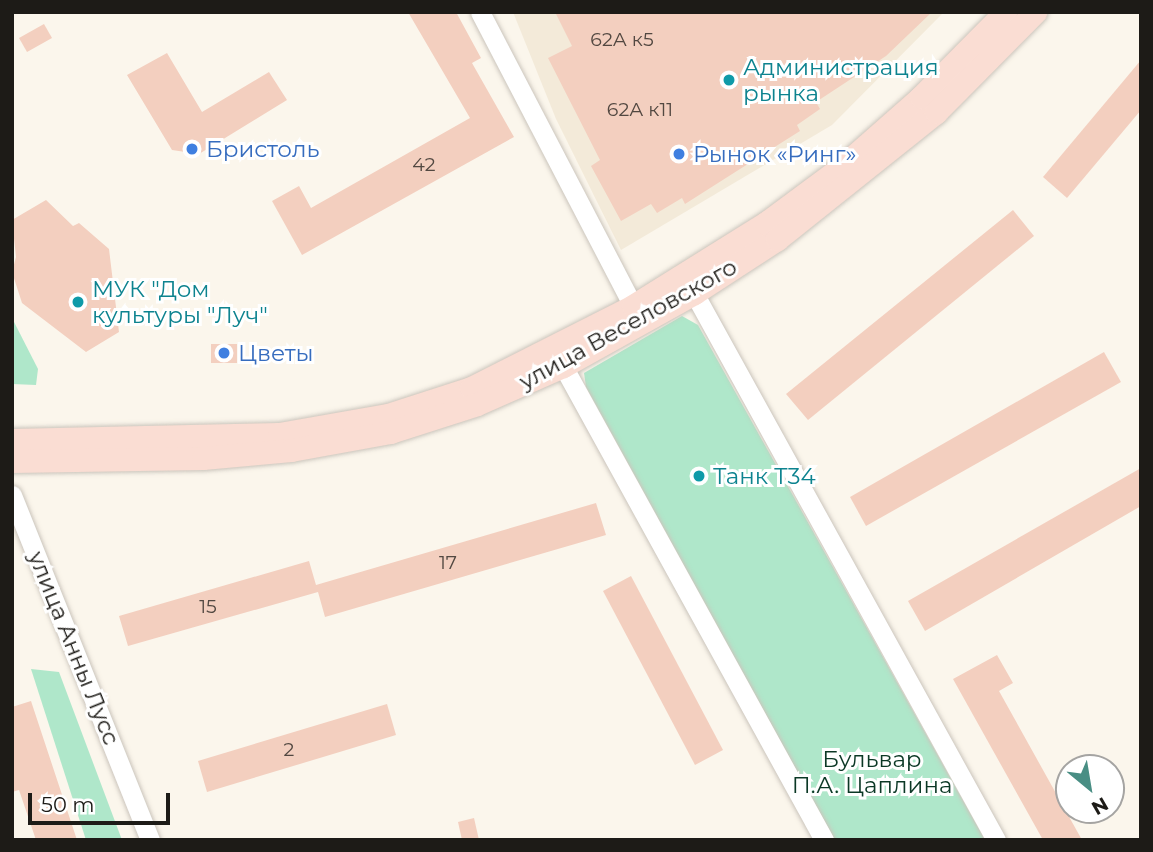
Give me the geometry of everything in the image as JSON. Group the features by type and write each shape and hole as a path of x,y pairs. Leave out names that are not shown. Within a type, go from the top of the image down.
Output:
{"main road":[{"name":"улица Веселовского","path":"12,440 279,434 388,415 559,357 633,306 689,285 844,165 921,97 1005,12"},
{"name":"улица Веселовского","path":"12,461 203,458 290,450 390,432 477,404 689,285 857,180 936,112 1035,12"}],"street":[{"path":"480,12 633,306"},
{"path":"689,285 996,840"},
{"path":"559,357 824,840"},
{"name":"улица Анны Лусс","path":"12,495 150,840"}],"shaded area":[{"name":"Рынок «Ринг»","path":"513,12 944,12 832,125 621,250 556,119"}],"green space":[{"name":"Бульвар П.А. Цаплина","path":"682,316 698,325 985,840 835,840 586,387 584,373"},
{"path":"12,318 38,369 36,385 12,384"},
{"path":"31,669 59,672 122,840 86,840"}],"building":[{"path":"408,12 456,12 481,58 472,63 514,137 302,255 272,201 299,186 311,208 470,118"},
{"name":"Рынок «Ринг»","path":"555,12 932,12 886,56 816,102 820,109 797,125 800,131 685,204 682,198 657,213 651,204 621,221 591,166 600,160 548,58 572,46"},
{"path":"44,24 52,38 27,52 19,38"},
{"path":"167,53 202,112 269,72 287,100 199,154 172,150 127,75"},
{"path":"1141,60 1141,110 1067,198 1043,177"},
{"path":"46,200 73,226 79,223 109,249 119,332 86,352 22,303 12,272 16,257 12,220"},
{"path":"1013,210 1034,236 808,420 786,394"},
{"name":"Цветы","path":"211,344 237,344 237,363 211,363"},
{"path":"1104,352 1121,382 866,526 850,497"},
{"path":"1141,468 1141,506 925,631 908,601"},
{"path":"596,503 606,535 325,617 318,592 128,646 119,616 309,561 316,585"},
{"path":"631,576 723,750 695,765 603,591"},
{"path":"997,655 1013,683 999,691 1055,792 1055,824 1073,824 1082,840 1043,840 953,679"},
{"path":"31,701 77,840 36,840 19,790 12,792 12,707"},
{"path":"387,704 396,735 207,792 198,761"},
{"path":"474,818 479,840 462,840 458,822"}],"place":[{"name":"Администрация рынка","path":"729,80"},
{"name":"Бристоль","path":"192,149"},
{"name":"Рынок «Ринг»","path":"679,154"},
{"name":"МУК \"Дом культуры \"Луч\"","path":"78,302"},
{"name":"Цветы","path":"224,353"},
{"name":"Танк T34","path":"699,476"}]}
